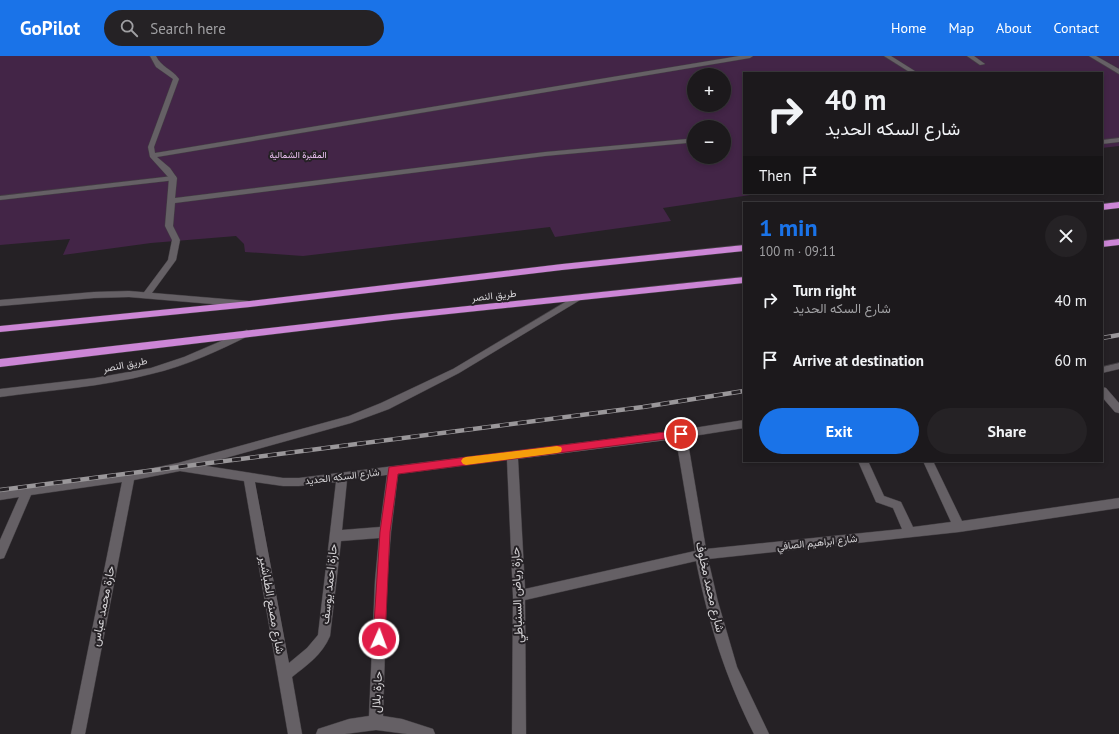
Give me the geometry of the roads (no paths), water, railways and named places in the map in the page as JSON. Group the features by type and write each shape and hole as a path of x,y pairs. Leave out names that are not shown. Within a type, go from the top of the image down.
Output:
{"highway":[{"path":"1103,207 1119,205"},
{"path":"1103,244 1119,242"},
{"name":"طريق النصر","path":"0,329 250,304 562,267 743,248"},
{"name":"طريق النصر","path":"0,363 247,333 743,280"}],"street":[{"path":"146,295 172,260 176,249 176,240 169,226 173,178 152,156 152,147 176,79 175,76 160,68 152,56"},
{"path":"152,156 750,56"},
{"path":"887,56 913,72"},
{"path":"970,56 982,64"},
{"path":"1092,56 1119,72"},
{"path":"1103,142 1119,140"},
{"path":"171,201 545,154 687,141"},
{"path":"0,198 173,178"},
{"name":"طريق النصر","path":"0,303 94,295 146,295 250,304"},
{"name":"شارع السكه الحديد","path":"0,495 128,477 178,467 351,419 385,406 456,371 577,298"},
{"name":"طريق النصر","path":"0,393 100,380 150,371 206,352 247,333"},
{"path":"1103,370 1119,366"},
{"path":"1103,392 1119,409"},
{"name":"شارع السكه الحديد","path":"178,467 283,482 342,477 681,434 743,424"},
{"name":"شارع محمد مخلوف","path":"681,434 701,555 713,611 727,658 746,703 762,734"},
{"name":"حارة رياض السنباطي","path":"512,455 518,596 519,734"},
{"path":"863,462 880,499 884,502 894,502 898,505 909,533"},
{"path":"928,462 959,527"},
{"name":"حارة بلال","path":"376,723 385,532 393,470"},
{"name":"حارة محمد عباس","path":"78,734 128,477"},
{"name":"شارع مصنع الطباشير","path":"248,477 295,734"},
{"name":"حارة احمد يوسف","path":"284,675 316,648 322,642 324,636 342,477"},
{"path":"0,554 27,492"},
{"name":"شارع ابراهيم الصافي","path":"518,596 701,555 959,527 1119,503"},
{"path":"335,536 385,532"},
{"path":"323,734 337,728 366,722 391,724 420,730 428,734"}],"railway":[{"path":"1103,338 1119,335"},
{"path":"0,490 643,407 743,391"}],"park label":[{"name":"المقبرة الشمالية","path":"298,155"}]}
